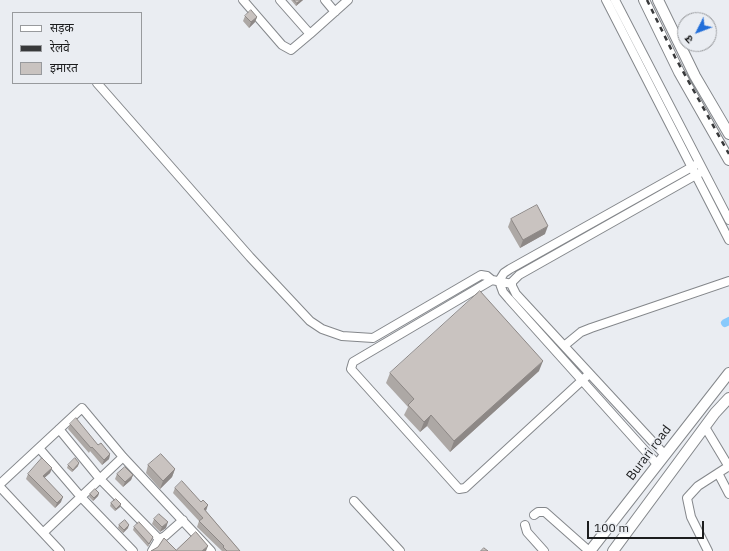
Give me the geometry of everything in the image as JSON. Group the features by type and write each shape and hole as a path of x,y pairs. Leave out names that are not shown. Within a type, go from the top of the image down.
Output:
{"main road":[{"path":"644,0 679,72 729,160"},
{"path":"658,0 695,76 729,134"},
{"name":"Burari road","path":"590,551 664,454 729,373"},
{"path":"613,551 705,427 729,398"}],"street":[{"path":"243,0 288,50 291,50 348,0"},
{"path":"280,0 310,34"},
{"path":"325,0 335,12"},
{"path":"606,0 729,240"},
{"path":"615,0 729,220"},
{"path":"98,84 250,257 310,321 322,329 342,336 373,338 482,275 496,281 512,284"},
{"path":"664,454 516,294 512,284 514,279 596,232 701,167"},
{"path":"590,374 465,488 459,489 352,372 351,366 353,362 496,281 504,273 591,224 694,171"},
{"path":"591,224 596,232"},
{"path":"496,281 503,292 657,464"},
{"path":"564,346 582,332 591,328 729,281"},
{"path":"530,322 536,316"},
{"path":"0,484 82,408 123,457 211,551"},
{"path":"705,427 729,467 698,486 687,498 691,517 708,551"},
{"path":"59,429 100,479 159,539"},
{"path":"39,448 81,497 133,551"},
{"path":"44,532 123,457"},
{"path":"718,473 729,494"},
{"path":"0,487 44,532 60,551"},
{"path":"354,501 400,551"},
{"path":"534,514 544,512 590,551"},
{"path":"152,551 159,539 165,536 183,520"},
{"path":"525,525 527,532 544,551"}],"building":[{"path":"294,0 301,0 297,3"},
{"path":"251,10 257,17 251,22 245,16"},
{"path":"537,205 548,226 523,240 511,219"},
{"path":"480,291 543,361 454,441 431,415 424,422 408,405 414,399 390,373"},
{"path":"76,418 98,445 101,443 110,454 104,460 92,447 91,448 70,424"},
{"path":"161,454 175,469 163,481 148,465"},
{"path":"42,458 52,468 43,476 63,497 57,503 28,474"},
{"path":"75,458 79,463 73,470 68,465"},
{"path":"125,467 133,475 125,482 117,474"},
{"path":"182,481 201,502 203,500 208,505 204,509 240,551 227,551 223,547 224,546 199,521 203,518 175,488"},
{"path":"95,489 99,493 94,498 90,494"},
{"path":"116,499 121,504 116,509 111,503"},
{"path":"159,514 168,522 162,527 154,519"},
{"path":"125,520 129,525 124,530 119,525"},
{"path":"139,522 153,537 149,544 134,527"},
{"path":"196,532 208,546 202,551 151,551 158,547 164,538 176,550"},
{"path":"484,548 488,551 481,551"}],"waterway":[{"path":"725,323 729,321"}],"railway":[{"path":"647,0 675,57 729,154"}]}
